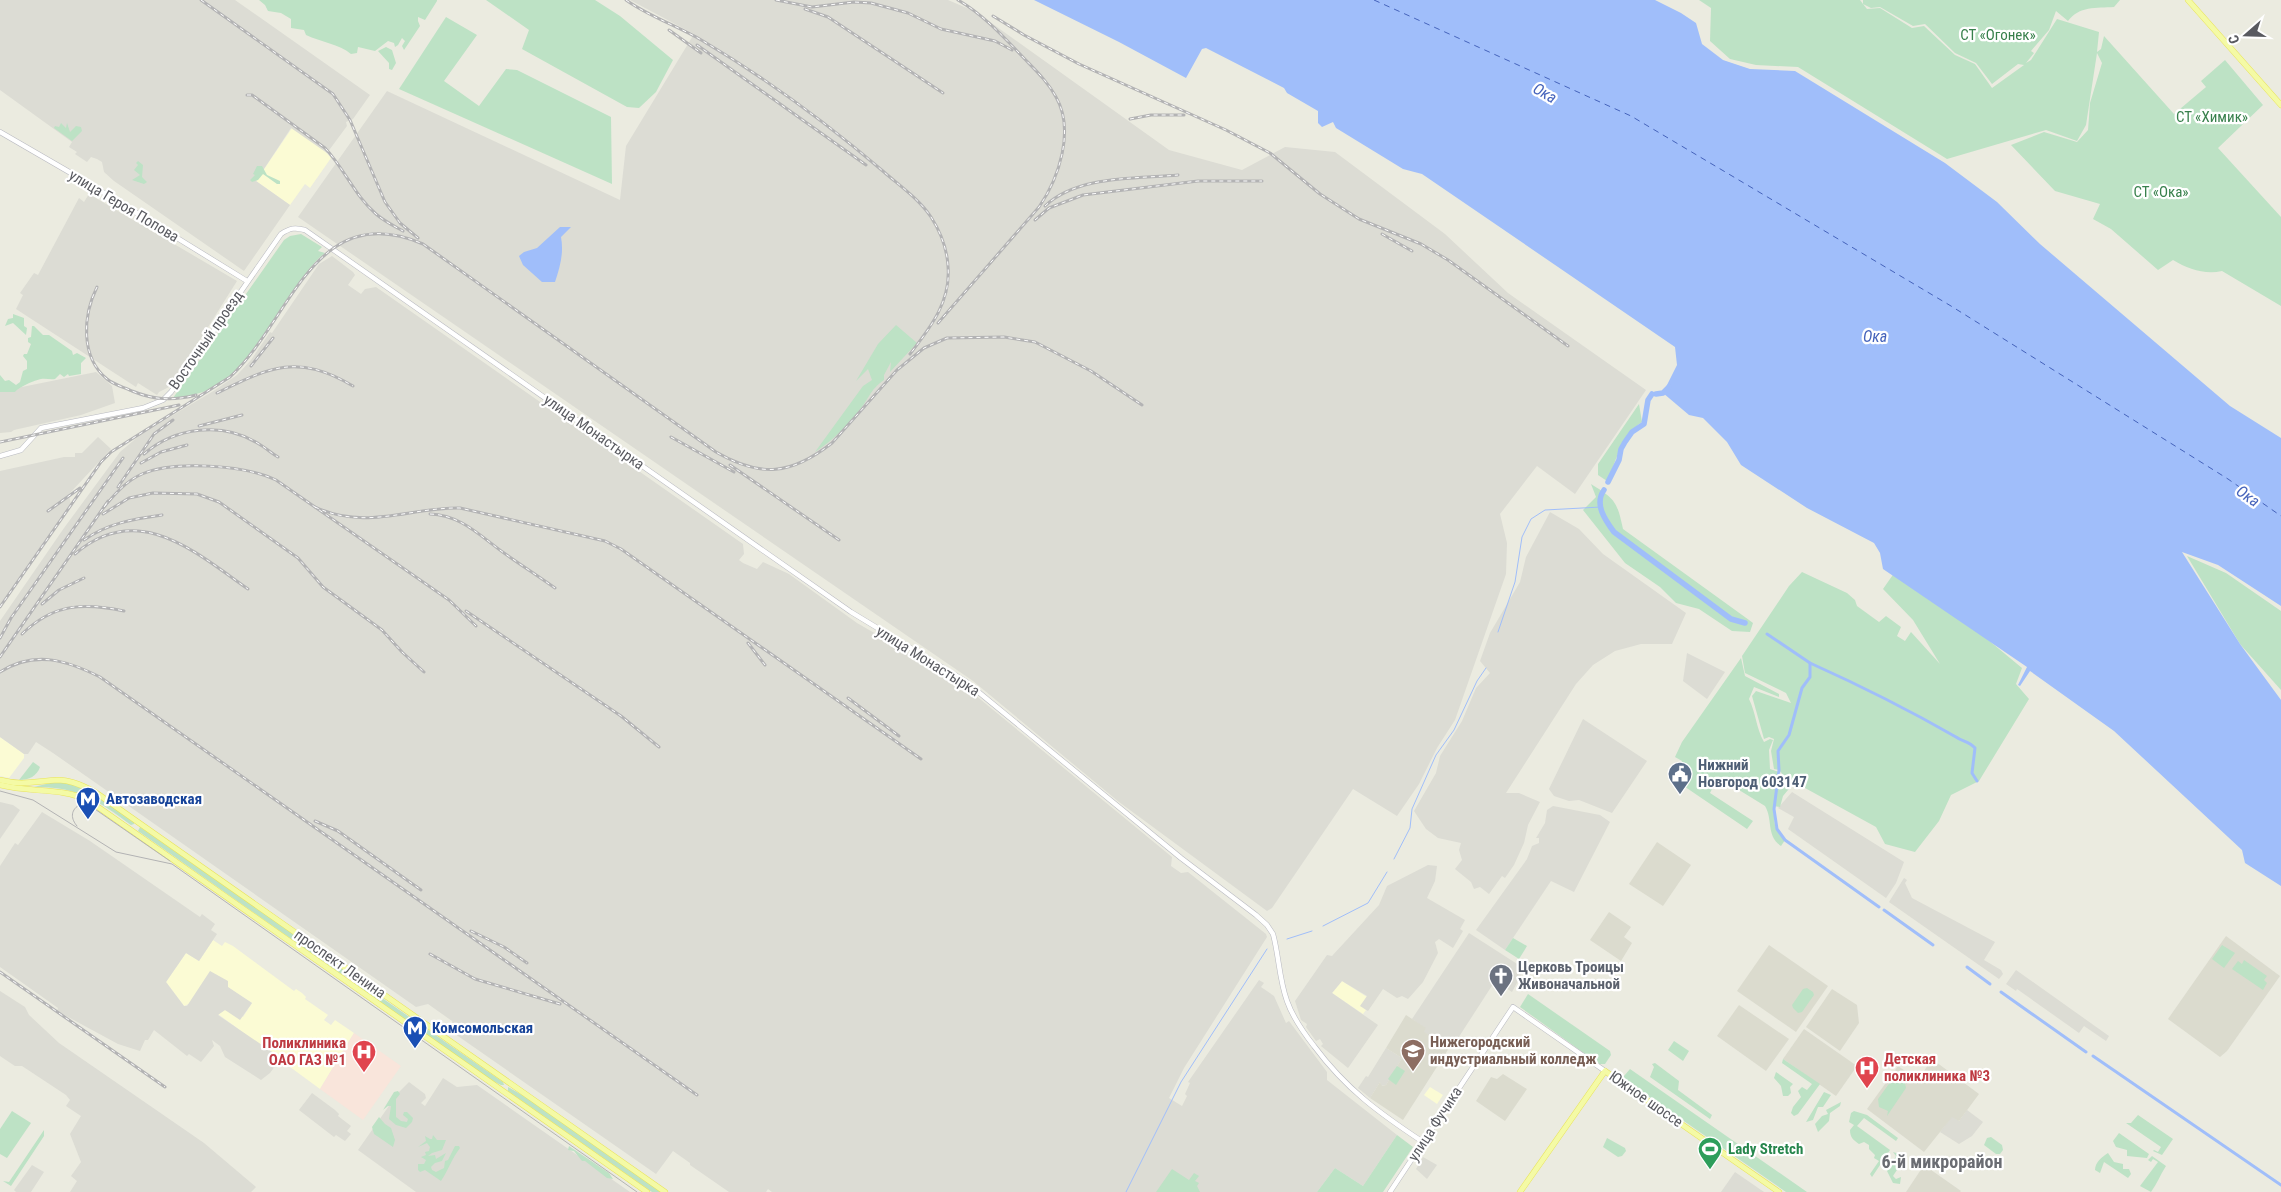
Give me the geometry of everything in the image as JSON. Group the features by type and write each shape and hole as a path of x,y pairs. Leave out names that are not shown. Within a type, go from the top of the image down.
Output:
{"main road":[{"path":"2188,0 2281,105"},
{"name":"проспект Ленина","path":"0,780 33,791 65,792 81,796 133,830 647,1192"},
{"name":"проспект Ленина","path":"0,785 14,786 59,780 83,785 665,1192"},
{"path":"33,784 31,788 33,791"},
{"path":"133,830 138,822"},
{"path":"352,984 358,976"},
{"path":"1520,1192 1605,1071"},
{"name":"Южное шоссе","path":"1605,1071 1779,1192"},
{"path":"502,1091 508,1082"}],"street":[{"name":"улица Героя Попова","path":"0,132 83,180 247,281"},
{"name":"улица Монастырка","path":"247,281 281,234 289,228 296,227 305,230 850,612 965,681 1181,858 1268,925 1273,934 1285,996 1293,1015 1304,1033 1336,1074 1352,1090 1423,1142"},
{"name":"Восточный проезд","path":"0,456 21,450 41,428 143,408 163,400 171,392 247,281"},
{"name":"улица Фучика","path":"1390,1192 1513,1006"},
{"name":"Южное шоссе","path":"1513,1006 1605,1071"}],"shaded area":[{"path":"0,0 235,0 370,95 353,119 346,122 347,126 327,153 291,128 256,181 290,205 244,271 114,181 104,172 102,162 91,157 87,162 75,154 77,152 69,147 72,142 0,90"},
{"path":"630,0 948,0 976,12 1169,150 1242,170 1285,147 1335,152 1445,234 1508,293 1646,390 1575,494 1537,466 1500,514 1507,543 1506,574 1455,720 1437,748 1419,784 1397,816 1353,789 1272,908 1267,911 1119,802 973,681 298,217 387,91 620,200 626,146 694,34"},
{"path":"292,128 323,149 331,158 310,188 305,184 290,205 256,181"},
{"path":"89,194 237,281 171,386 157,395 138,383 136,387 16,309 23,295 20,293 34,273 38,275 79,198 84,202"},
{"path":"332,256 355,275 348,285 361,294 365,289 376,287 743,544 744,554 739,560 743,563 757,569 763,562 789,574 857,623 958,681 1172,857 1171,866 1181,873 1188,872 1266,934 1267,937 1184,1068 1169,1098 1182,1106 1187,1096 1185,1094 1190,1083 1188,1082 1259,980 1264,983 1261,987 1274,996 1286,1023 1289,1021 1327,1072 1327,1080 1397,1135 1363,1186 1335,1168 1317,1192 772,1192 768,1189 766,1192 729,1192 673,1151 656,1174 455,1034 452,1021 428,1004 416,1007 53,753 36,742 28,754 24,754 0,737 0,621 64,528 120,452 140,435 237,375 251,360 270,332 272,333 319,264"},
{"path":"96,372 112,386 115,403 81,415 0,433 0,388 7,390"},
{"path":"98,437 111,449 69,494 71,506 0,606 0,471 64,457 75,457 75,453 82,453"},
{"path":"1550,512 1579,529 1603,554 1686,613 1672,644 1641,644 1615,651 1593,665 1576,684 1506,793 1519,793 1540,802 1528,825 1524,843 1514,865 1505,878 1502,876 1489,894 1480,887 1474,889 1471,882 1455,869 1462,860 1459,850 1461,843 1438,838 1426,829 1414,811 1436,773 1440,756 1462,721 1476,688 1490,673 1480,661 1490,633 1520,582 1526,557"},
{"path":"1687,653 1725,672 1707,699 1683,681"},
{"path":"1583,719 1647,761 1612,813 1579,800 1569,801 1554,796 1549,789"},
{"path":"0,737 24,754 24,758 9,778 0,776"},
{"path":"1792,792 1904,862 1896,883 1886,898 1788,829 1794,817 1778,808"},
{"path":"0,802 13,805 20,810 0,839"},
{"path":"1553,806 1600,815 1610,822 1574,892 1551,881 1505,950 1476,930 1527,859 1532,846 1539,843 1539,838 1536,838 1545,823 1547,810"},
{"path":"42,812 90,841 200,917 202,914 215,924 211,930 217,934 199,961 186,953 166,982 184,1006 187,1006 210,971 228,981 228,987 252,1003 240,1020 225,1010 218,1015 281,1058 270,1073 261,1080 225,1057 220,1046 212,1040 214,1046 201,1062 189,1054 187,1056 154,1030 148,1040 145,1040 140,1051 118,1044 57,1011 58,1008 0,967 0,866 15,843 18,845"},
{"path":"1657,842 1691,865 1663,906 1629,884"},
{"path":"1428,865 1437,866 1435,881 1427,898 1465,920 1460,929 1463,931 1453,948 1439,939 1435,942 1438,953 1423,982 1408,999 1402,996 1397,998 1383,989 1368,1011 1360,1006 1367,996 1342,981 1332,993 1378,1025 1348,1068 1321,1046 1323,1044 1320,1039 1316,1041 1306,1027 1307,1024 1301,1020 1295,1001 1327,955 1332,956 1379,905 1387,886"},
{"path":"1904,878 1907,880 1905,883 1912,898 1995,942 1984,960 2001,970 2003,974 1999,979 1889,902"},
{"path":"1609,912 1631,927 1624,937 1632,943 1621,961 1590,940"},
{"path":"1469,933 1525,969 1526,967 1530,969 1528,972 1524,970 1512,992 1495,981 1453,1046 1449,1048 1423,1032 1425,1028 1412,1019"},
{"path":"2226,936 2280,976 2227,1051 2220,1057 2168,1019"},
{"path":"213,940 222,946 225,942 233,946 294,991 296,989 302,993 306,997 305,999 328,1015 324,1020 331,1025 335,1020 354,1033 320,1089 218,1014 225,1010 243,1017 252,1003 227,987 184,1006 166,982 186,953 199,961"},
{"path":"1769,945 1828,986 1796,1032 1737,991"},
{"path":"2016,970 2109,1036 2106,1041 2084,1026 2079,1033 2017,989 2016,991 2006,984"},
{"path":"1342,981 1367,997 1361,1006 1366,1010 1363,1014 1332,993"},
{"path":"1832,989 1857,1005 1859,1023 1840,1051 1806,1027"},
{"path":"0,991 25,1007 29,1015 59,1043 204,1143 256,1187 251,1192 70,1192 77,1181 71,1176 81,1162 70,1134 81,1116 66,1106 70,1100 66,1095 22,1066 15,1066 0,1056"},
{"path":"1739,1005 1789,1039 1766,1071 1717,1036"},
{"name":"Нижегородский индустриальный колледж","path":"1406,1015 1426,1028 1424,1032 1449,1048 1403,1120 1370,1098 1380,1082 1382,1086 1386,1085 1402,1058 1386,1048"},
{"path":"1804,1029 1857,1066 1836,1096 1783,1059"},
{"name":"Поликлиника ОАО ГАЗ №1","path":"354,1033 401,1066 363,1120 320,1089"},
{"path":"1386,1048 1402,1058 1386,1085 1381,1086 1380,1082 1370,1098 1358,1088 1366,1076 1368,1077"},
{"path":"1932,1059 1979,1094 1959,1121 1952,1117 1924,1152 1867,1109 1898,1066 1918,1080"},
{"path":"1503,1074 1527,1089 1505,1121 1476,1101 1491,1077 1497,1079"},
{"path":"443,1078 457,1087 477,1085 630,1192 416,1192 358,1150 398,1093 409,1082 425,1094 426,1098 421,1103 425,1106"},
{"path":"1430,1087 1443,1095 1437,1104 1424,1095"},
{"path":"312,1093 335,1110 339,1114 338,1116 351,1126 347,1131 351,1134 345,1141 336,1135 334,1137 299,1110"},
{"path":"1967,1110 1983,1122 1972,1136 1959,1144 1940,1132 1952,1116 1959,1121"},
{"path":"1423,1157 1437,1165 1427,1179 1416,1169"},
{"path":"32,1165 44,1172 31,1192 16,1192 14,1190"},
{"path":"1924,1165 1961,1191 1906,1192"},
{"path":"1735,1172 1764,1192 1721,1192"}],"green space":[{"path":"259,0 437,1 425,20 418,17 420,26 404,50 402,46 405,41 402,38 395,47 394,43 388,41 375,51 358,47 357,53 351,54 335,45 306,35 304,30 291,28 291,19 281,13 268,11"},
{"path":"486,0 595,0 620,16 673,60 656,92 639,108 627,107 522,49 529,30"},
{"path":"1699,0 1860,0 1863,4 1863,0 2120,0 2114,7 2083,10 2072,16 2068,21 2056,11 2049,30 2031,51 2034,53 2026,63 2031,60 2057,19 2099,32 2097,52 2101,49 2104,36 2174,114 2206,87 2201,81 2225,60 2263,105 2218,148 2281,217 2281,306 2222,271 2209,272 2197,270 2173,260 2158,270 2111,229 2093,219 2100,204 2055,191 2011,145 2044,132 2077,142 2088,130 2090,103 2102,63 2097,53 2086,125 2077,141 2046,130 1947,159 1798,67 1756,65 1730,59 1710,41 1711,8","holes":["1863,4 1871,8 1880,7 1913,26 1925,24 1955,53 1976,63 1992,84 2018,64 2024,65 1992,88 1975,64 1955,55 1924,26 1912,28 1880,8 1867,9"]},
{"path":"446,17 477,35 444,81 479,106 506,69 517,70 611,117 612,184 399,89"},
{"path":"386,47 392,50 396,63 392,70 389,69 389,63 378,51"},
{"path":"61,123 66,128 67,123 70,132 76,126 81,127 82,131 72,141 54,128 55,126 59,127"},
{"path":"138,161 143,165 142,177 147,182 144,184 132,180 140,175 134,170 138,165 136,163"},
{"path":"257,166 262,166 267,175 280,181 280,184 277,184 263,174 258,180 252,182 250,180 255,175 253,174"},
{"path":"301,234 322,247 318,251 325,253 306,274 256,348 232,374 218,384 203,392 173,398 284,240 290,236"},
{"path":"13,314 24,318 24,326 27,328 26,335 13,323 5,326 8,319 13,318"},
{"path":"896,325 917,343 890,372 891,362 884,375 884,380 875,388 854,417 842,430 815,452 863,386 872,380 868,369 856,381 878,344"},
{"path":"32,326 43,335 49,335 72,351 73,355 77,353 86,358 81,363 81,374 69,376 68,374 64,377 60,374 55,379 41,379 31,382 15,392 0,392 0,375 5,381 9,380 16,385 20,382 23,371 27,369 27,361 23,356 27,354 31,344 28,342 28,338 31,337"},
{"path":"1639,404 1642,422 1624,441 1607,481 1598,475 1598,464"},
{"path":"1591,484 1610,497 1617,506 1623,529 1753,623 1750,632 1732,631 1699,609 1676,603 1660,587 1625,563 1583,510 1596,497"},
{"path":"2187,556 2226,573 2281,611 2281,690 2240,644"},
{"path":"1899,566 2022,668 2016,684 2029,699 1979,781 1951,795 1939,821 1915,852 1885,844 1876,827 1785,777 1779,770 1774,769 1771,751 1774,739 1769,737 1764,739 1752,696 1756,691 1791,703 1786,693 1745,673 1742,656 1789,586 1802,572 1847,593 1855,600 1857,606 1879,622 1886,616 1901,627 1897,636 1905,641 1911,632 1940,664 1913,620 1883,589"},
{"path":"1741,658 1745,676 1779,694 1779,697 1754,687 1749,699 1764,742 1770,739 1773,740 1769,750 1770,769 1779,772 1785,781 1793,784 1783,796 1780,807 1773,806 1775,826 1785,840 1781,846 1776,842 1771,832 1769,816 1765,806 1718,777 1710,793 1753,821 1747,829 1672,778 1673,769 1680,773 1682,761 1675,757 1682,742"},
{"path":"33,762 40,767 37,773 29,778 19,780"},
{"path":"54,782 65,783 87,790 134,822 134,824 131,825 108,808 86,796 62,789 34,787"},
{"path":"140,827 352,975 353,978 351,979 338,972 138,831"},
{"path":"1513,938 1527,946 1519,959 1505,950"},
{"path":"2222,945 2235,953 2224,968 2212,959"},
{"path":"2244,960 2267,976 2264,980 2267,983 2263,990 2232,969 2238,961 2242,964"},
{"path":"359,982 503,1082 504,1085 489,1079 356,985"},
{"path":"1807,988 1814,995 1802,1012 1798,1013 1792,1005 1803,989"},
{"path":"1528,994 1610,1051 1611,1055 1605,1064 1599,1064 1520,1007"},
{"path":"1674,1041 1689,1051 1683,1061 1668,1050"},
{"path":"1783,1059 1820,1084 1798,1114 1794,1116 1791,1113 1793,1107 1801,1097 1798,1091 1802,1087 1807,1090 1812,1084 1782,1063"},
{"path":"1655,1063 1679,1081 1678,1090 1712,1115 1710,1119 1650,1077 1654,1067 1652,1064"},
{"path":"1397,1066 1405,1071 1396,1085 1388,1079"},
{"path":"1630,1069 1807,1192 1786,1192 1619,1076 1621,1074 1624,1076"},
{"path":"1776,1072 1793,1084 1790,1087 1791,1093 1788,1096 1783,1096 1781,1086 1774,1078"},
{"path":"1899,1078 1905,1083 1906,1088 1887,1116 1888,1111 1879,1107 1878,1099 1891,1081"},
{"path":"508,1087 536,1103 663,1192 652,1192 508,1091"},
{"path":"398,1091 400,1094 396,1099 396,1117 401,1121 407,1122 408,1119 403,1115 404,1112 407,1112 413,1118 406,1128 396,1125 389,1119 391,1106 383,1110 394,1092"},
{"path":"1824,1092 1831,1095 1823,1107 1818,1107 1813,1120 1806,1122"},
{"path":"1841,1102 1840,1106 1830,1113 1829,1121 1818,1132 1815,1124 1822,1116 1828,1114 1826,1110"},
{"path":"12,1111 31,1123 7,1158 0,1154 0,1129"},
{"path":"1854,1111 1867,1115 1898,1138 1896,1141 1864,1118 1857,1126 1890,1150 1872,1177 1870,1174 1879,1161 1874,1158 1875,1155 1869,1149 1869,1145 1864,1142 1859,1144 1851,1136 1850,1130 1854,1125 1849,1122 1851,1113"},
{"path":"2138,1115 2173,1139 2162,1155 2153,1151 2158,1152 2161,1147 2126,1123 2131,1123"},
{"path":"379,1117 391,1128 395,1140 393,1147 374,1134 372,1127"},
{"path":"44,1130 44,1136 11,1186 3,1181 9,1182"},
{"path":"2119,1133 2149,1154 2147,1158 2127,1156 2127,1150 2116,1147 2113,1141"},
{"path":"433,1135 437,1140 446,1140 442,1150 428,1156 435,1155 436,1159 446,1153 442,1161 435,1163 431,1167 436,1172 444,1168 445,1161 448,1160 455,1146 460,1148 441,1181 425,1170 420,1172 418,1170 418,1164 424,1164 426,1160 421,1157 426,1155 425,1152 429,1151 430,1147 427,1143 418,1147 426,1141 425,1136 432,1139"},
{"path":"1397,1135 1413,1147 1383,1192 1317,1192 1335,1168 1363,1186"},
{"path":"1991,1137 2002,1145 2003,1150 2000,1154 1996,1154 1984,1145 1987,1138"},
{"path":"1607,1138 1625,1148 1626,1151 1622,1156 1618,1157 1603,1147"},
{"path":"569,1146 609,1173 613,1179 607,1178 585,1161 582,1161 574,1151 568,1150"},
{"path":"1893,1152 1906,1156 1893,1176 1896,1179 1901,1177 1900,1184 1893,1183 1887,1171 1896,1156"},
{"path":"2108,1153 2114,1162 2123,1164 2123,1169 2129,1169 2131,1174 2128,1178 2104,1162 2100,1173 2095,1170 2101,1158"},
{"path":"2152,1156 2166,1166 2151,1192 2140,1186 2158,1162 2153,1159 2151,1162 2148,1160"},
{"path":"1172,1169 1189,1180 1194,1173 1199,1176 1195,1181 1199,1183 1197,1186 1200,1192 1156,1192"}],"water":[{"name":"Ока","path":"1034,0 1655,0 1696,23 1702,44 1723,60 1750,69 1795,71 1945,163 1997,202 2040,244 2230,406 2281,438 2281,606 2218,565 2182,552 2240,644 2281,700 2281,886 2245,863 2242,850 2114,731 2030,671 2020,686 2018,685 2027,667 1883,569 1880,553 1874,543 1807,508 1741,465 1727,442 1703,418 1689,415 1663,393 1677,365 1675,347 1422,174 1403,169 1336,128 1333,122 1322,127 1318,123 1318,111 1287,93 1284,88 1206,48 1202,49 1186,78"},
{"path":"560,227 571,227 561,237 561,260 555,282 542,282 523,265 519,256 524,252 537,248"}],"waterway":[{"path":"1656,394 1663,393 1669,387"},
{"path":"1608,482 1619,460 1621,449 1625,442 1632,432 1644,424 1648,400 1652,394"},
{"path":"1604,490 1601,495 1600,506 1604,517 1614,532 1731,619 1745,623"},
{"path":"1498,632 1515,582 1522,537 1531,519 1545,510 1601,507"},
{"path":"1767,634 1810,663 1810,677 1802,688 1789,735 1778,751 1779,770 1774,809 1777,829 1785,840 1879,907"},
{"path":"1810,663 1884,698 1970,744 1975,748 1972,773 1977,781"},
{"path":"1394,859 1410,828 1412,809 1436,755 1454,730 1477,681 1486,668"},
{"path":"1323,926 1368,903 1387,872"},
{"path":"1884,910 1933,945"},
{"path":"1287,939 1312,931"},
{"path":"1126,1192 1181,1082 1267,949"},
{"path":"1967,967 1990,984"},
{"path":"2001,992 2086,1052"},
{"path":"2093,1056 2281,1185"}],"ferry route":[{"path":"1374,0 1631,116 1951,306 2228,479 2281,516"}],"tram line":[{"path":"0,791 33,800 116,852 172,864 637,1192"},
{"path":"77,826 73,818 74,810 79,805 89,805 170,861"}],"railway":[{"path":"201,0 333,94 350,120 385,202 400,223 418,238"},
{"path":"626,0 703,41 774,86 863,154 926,210 937,228 945,247 948,279 943,303 938,314 910,354"},
{"path":"776,0 812,7 854,2 871,3 908,13 941,29 995,41 1012,50"},
{"path":"938,323 1039,207 1053,182 1062,154 1064,139 1062,110 1048,85 1005,38 975,11 958,0"},
{"path":"805,9 828,17 943,93"},
{"path":"993,16 1079,64 1226,130 1270,153 1320,194 1359,219 1421,244 1448,260 1568,346"},
{"path":"669,30 701,53"},
{"path":"697,45 866,165"},
{"path":"247,95 252,95 325,148 369,207 382,219 403,231"},
{"path":"1130,119 1151,115 1184,115"},
{"path":"1045,206 1058,196 1074,189 1108,180 1178,175"},
{"path":"1035,220 1049,208 1083,195 1198,181 1262,181"},
{"path":"0,607 101,462 111,452 230,377 251,353 308,272 330,251 355,237 386,234 423,244 716,452 747,466 762,469 789,467 817,454 832,443 897,370 924,348 947,338 1004,337 1035,342 1091,371 1142,405"},
{"path":"1382,234 1412,251"},
{"path":"97,287 89,310 87,335 88,348 98,370 113,383 148,396 171,399 196,395"},
{"path":"251,366 273,338"},
{"path":"217,393 253,376 284,367 316,370 353,386"},
{"path":"0,442 179,405"},
{"path":"199,426 242,415"},
{"path":"118,487 154,434 173,420"},
{"path":"144,454 170,438 200,430 215,430 245,437 278,457"},
{"path":"671,437 734,472"},
{"path":"141,463 161,452 187,445"},
{"path":"0,638 11,618 123,458"},
{"path":"730,465 839,540"},
{"path":"104,507 131,480 156,470 172,467 209,466 263,475 276,480 449,600 476,626"},
{"path":"48,511 80,488"},
{"path":"103,514 129,498 153,493 197,494 219,502 298,558 323,587 382,630 424,672"},
{"path":"0,657 108,501"},
{"path":"315,507 334,514 370,518 460,508 605,541 621,549 921,759"},
{"path":"430,514 441,515 461,522 555,588"},
{"path":"84,540 102,529 131,520 162,515"},
{"path":"75,554 98,538 121,531 143,532 165,537 187,547 248,589"},
{"path":"42,604 59,590 84,578"},
{"path":"22,634 45,616 69,608 82,606 124,611"},
{"path":"466,611 621,716 659,747"},
{"path":"748,643 765,665"},
{"path":"0,672 13,665 38,659 63,662 100,677 697,1095"},
{"path":"848,698 899,736"},
{"path":"315,821 338,831 421,890"},
{"path":"471,931 504,947 527,963"},
{"path":"430,954 475,979 560,1004"},
{"path":"0,972 165,1087"}],"place":[{"name":"Нижний Новгород 603147","path":"1680,795"},
{"name":"Автозаводская","path":"88,820"},
{"name":"Церковь Троицы Живоначальной","path":"1501,997"},
{"name":"Комсомольская","path":"415,1049"},
{"name":"Нижегородский индустриальный колледж","path":"1413,1072"},
{"name":"Поликлиника ОАО ГАЗ №1","path":"364,1073"},
{"name":"Детская поликлиника №3","path":"1867,1089"},
{"name":"Lady Stretch","path":"1710,1170"}],"district":[{"name":"6-й микрорайон","path":"1942,1161"}],"park label":[{"name":"СТ «Огонек»","path":"1998,35"},
{"name":"СТ «Химик»","path":"2212,117"},
{"name":"СТ «Ока»","path":"2161,192"}]}
